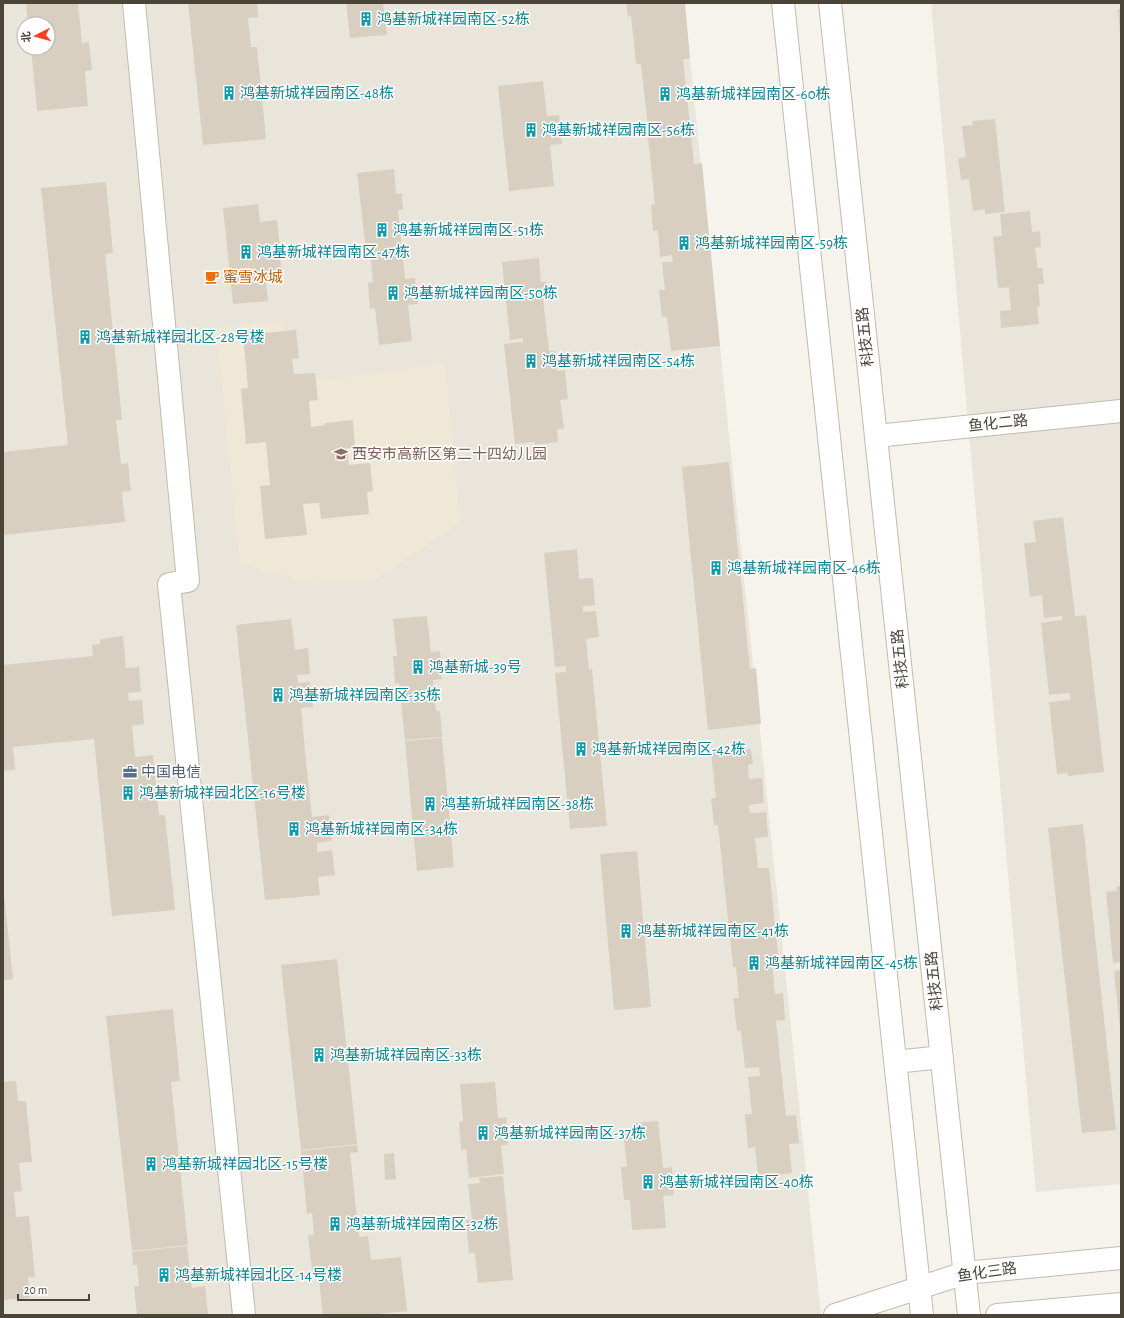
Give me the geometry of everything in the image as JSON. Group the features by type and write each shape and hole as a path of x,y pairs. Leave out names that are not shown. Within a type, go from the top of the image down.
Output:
{"street":[{"path":"134,3 188,582 170,584 244,1315"},
{"path":"783,3 922,1315"},
{"name":"科技五路","path":"830,3 969,1315"},
{"name":"鱼化二路","path":"876,436 1121,411"},
{"path":"895,1062 942,1057"},
{"name":"鱼化三路","path":"835,1315 965,1273 1121,1258"},
{"path":"997,1315 1121,1304"}],"shaded area":[{"path":"3,3 684,3 821,1315 3,1315"},
{"path":"931,3 1121,3 1121,1184 1036,1192"},
{"name":"西安市高新区第二十四幼儿园","path":"283,321 290,385 445,364 460,522 378,578 313,583 240,564 216,328"}],"building":[{"path":"26,3 78,3 82,43 89,42 92,70 85,71 88,106 37,111 32,56 56,56 56,16 27,16"},
{"name":"鸿基新城祥园南区-48栋","path":"188,3 257,3 258,17 248,18 251,47 257,47 266,139 203,145"},
{"name":"鸿基新城祥园南区-52栋","path":"346,3 383,3 387,35 350,38"},
{"name":"鸿基新城祥园南区-59栋","path":"626,3 685,3 690,59 683,59 694,164 702,163 720,346 671,351 667,317 662,317 659,290 665,290 662,262 673,262 672,255 660,257 658,230 653,231 651,205 655,204 647,129 658,127 648,128 641,64 636,64 631,16 628,17"},
{"path":"1118,9 1121,9 1121,34 1120,34"},
{"name":"鸿基新城祥园南区-56栋","path":"543,81 547,116 559,115 562,144 550,145 554,186 509,191 498,86"},
{"path":"995,119 1005,212 985,214 985,209 973,211 969,179 961,180 958,158 966,157 962,126 973,125 972,121"},
{"path":"394,169 396,194 402,193 403,210 398,210 405,279 415,278 418,304 408,305 412,341 379,345 375,308 370,309 368,283 373,282 370,250 366,251 357,173"},
{"name":"鸿基新城祥园北区-28号楼","path":"106,182 113,253 105,254 122,420 116,420 121,464 128,463 131,491 122,492 125,522 3,535 3,452 68,445 41,188"},
{"name":"鸿基新城祥园南区-47栋","path":"258,204 260,222 277,220 280,247 263,249 264,257 280,255 282,280 266,282 268,301 233,304 223,208"},
{"path":"1030,211 1032,232 1040,231 1041,247 1035,248 1038,268 1042,268 1044,284 1038,284 1040,306 1037,307 1039,324 1001,328 1000,311 1011,310 1009,287 998,288 993,237 1002,236 1000,214"},
{"name":"鸿基新城祥园南区-54栋","path":"539,258 541,282 547,282 548,298 543,298 549,351 555,351 557,371 565,370 568,399 560,400 564,429 557,429 558,442 535,445 534,442 515,444 504,344 523,342 523,338 510,340 502,262"},
{"path":"296,330 299,358 292,359 294,374 315,373 318,400 309,401 311,427 325,425 325,423 353,420 355,448 347,448 349,465 370,463 373,491 367,492 369,514 321,519 319,503 303,504 307,535 265,539 260,486 270,485 266,442 246,444 241,389 248,388 243,335"},
{"name":"鸿基新城祥园南区-46栋","path":"729,462 750,669 756,668 761,724 708,730 682,467"},
{"path":"1063,517 1075,616 1086,615 1104,772 1068,776 1067,773 1057,774 1049,702 1070,700 1070,693 1049,695 1041,623 1062,620 1062,616 1044,618 1042,595 1030,597 1024,543 1036,542 1033,521"},
{"name":"鸿基新城祥园南区-42栋","path":"577,549 579,579 593,578 595,605 583,606 583,612 596,611 599,637 586,639 589,670 592,669 607,826 570,829 555,673 566,672 566,666 555,667 544,553"},
{"name":"鸿基新城-39号","path":"427,616 431,652 440,651 442,679 433,680 436,711 440,711 442,737 405,740 399,683 395,684 393,656 397,656 393,619"},
{"path":"291,619 295,650 308,648 310,674 297,675 298,683 310,682 313,707 301,708 312,817 329,815 332,841 317,843 317,852 332,850 335,875 318,877 320,895 265,900 236,625"},
{"name":"鸿基新城祥园北区-16号楼","path":"123,636 126,668 139,667 141,692 128,693 129,701 142,700 144,724 132,726 135,757 153,755 159,815 165,815 175,910 112,916 94,739 13,747 15,770 3,771 3,665 93,656 92,645 100,644 100,639"},
{"name":"鸿基新城祥园南区-38栋","path":"442,738 454,867 417,871 405,741"},
{"name":"鸿基新城祥园南区-45栋","path":"751,749 753,764 748,765 749,779 762,778 764,803 749,805 750,813 766,812 768,837 755,838 758,868 769,868 779,962 772,963 775,994 783,993 785,1020 776,1021 786,1116 796,1115 799,1143 789,1144 792,1173 758,1177 755,1147 748,1148 745,1114 752,1114 748,1077 760,1076 759,1067 745,1068 741,1031 737,1031 733,998 739,998 736,967 733,967 718,825 714,825 711,798 716,798 711,753"},
{"path":"1083,824 1116,1130 1082,1133 1048,828"},
{"name":"鸿基新城祥园南区-41栋","path":"637,851 651,1007 614,1010 600,854"},
{"path":"1117,886 1121,886 1121,962 1113,963 1106,892 1117,891"},
{"path":"3,894 13,979 3,981"},
{"name":"鸿基新城祥园南区-33栋","path":"337,959 357,1144 301,1150 281,965"},
{"path":"1121,970 1121,1029 1120,1029 1114,971"},
{"name":"鸿基新城祥园北区-15号楼","path":"173,1009 180,1081 171,1082 188,1245 132,1251 106,1016"},
{"path":"16,1081 18,1101 26,1101 32,1162 19,1163 22,1191 14,1192 16,1217 29,1216 35,1277 28,1277 30,1298 3,1300 3,1082"},
{"name":"鸿基新城祥园南区-37栋","path":"495,1082 498,1118 506,1117 508,1145 501,1145 504,1174 469,1178 466,1149 461,1150 459,1122 463,1121 460,1084"},
{"name":"鸿基新城祥园南区-40栋","path":"658,1121 663,1168 672,1167 674,1195 663,1196 666,1228 632,1230 630,1200 624,1200 621,1167 627,1167 623,1131 634,1129 634,1123"},
{"name":"鸿基新城祥园南区-32栋","path":"357,1145 358,1152 350,1153 359,1237 368,1236 371,1260 401,1257 407,1311 367,1315 323,1315 318,1270 312,1270 308,1235 314,1235 312,1213 307,1214 301,1151"},
{"path":"394,1153 396,1179 385,1180 384,1154"},
{"path":"503,1176 513,1280 478,1283 475,1253 469,1253 466,1220 472,1220 468,1184 480,1183 479,1178"},
{"name":"鸿基新城祥园北区-14号楼","path":"187,1246 192,1288 205,1286 208,1315 137,1315 134,1286 139,1286 137,1265 133,1265 132,1252"}],"place":[{"name":"鸿基新城祥园南区-52栋","path":"366,19"},
{"name":"鸿基新城祥园南区-48栋","path":"229,93"},
{"name":"鸿基新城祥园南区-60栋","path":"665,94"},
{"name":"鸿基新城祥园南区-56栋","path":"531,130"},
{"name":"鸿基新城祥园南区-51栋","path":"382,230"},
{"name":"鸿基新城祥园南区-59栋","path":"684,243"},
{"name":"鸿基新城祥园南区-47栋","path":"246,252"},
{"name":"蜜雪冰城","path":"212,277"},
{"name":"鸿基新城祥园南区-50栋","path":"393,293"},
{"name":"鸿基新城祥园北区-28号楼","path":"85,337"},
{"name":"鸿基新城祥园南区-54栋","path":"531,361"},
{"name":"西安市高新区第二十四幼儿园","path":"341,454"},
{"name":"鸿基新城祥园南区-46栋","path":"716,568"},
{"name":"鸿基新城-39号","path":"418,667"},
{"name":"鸿基新城祥园南区-35栋","path":"278,695"},
{"name":"鸿基新城祥园南区-42栋","path":"581,749"},
{"name":"中国电信","path":"130,772"},
{"name":"鸿基新城祥园北区-16号楼","path":"128,793"},
{"name":"鸿基新城祥园南区-38栋","path":"430,804"},
{"name":"鸿基新城祥园南区-34栋","path":"294,829"},
{"name":"鸿基新城祥园南区-41栋","path":"626,931"},
{"name":"鸿基新城祥园南区-45栋","path":"754,963"},
{"name":"鸿基新城祥园南区-33栋","path":"319,1055"},
{"name":"鸿基新城祥园南区-37栋","path":"483,1133"},
{"name":"鸿基新城祥园北区-15号楼","path":"151,1164"},
{"name":"鸿基新城祥园南区-40栋","path":"648,1182"},
{"name":"鸿基新城祥园南区-32栋","path":"335,1224"},
{"name":"鸿基新城祥园北区-14号楼","path":"164,1275"}]}
